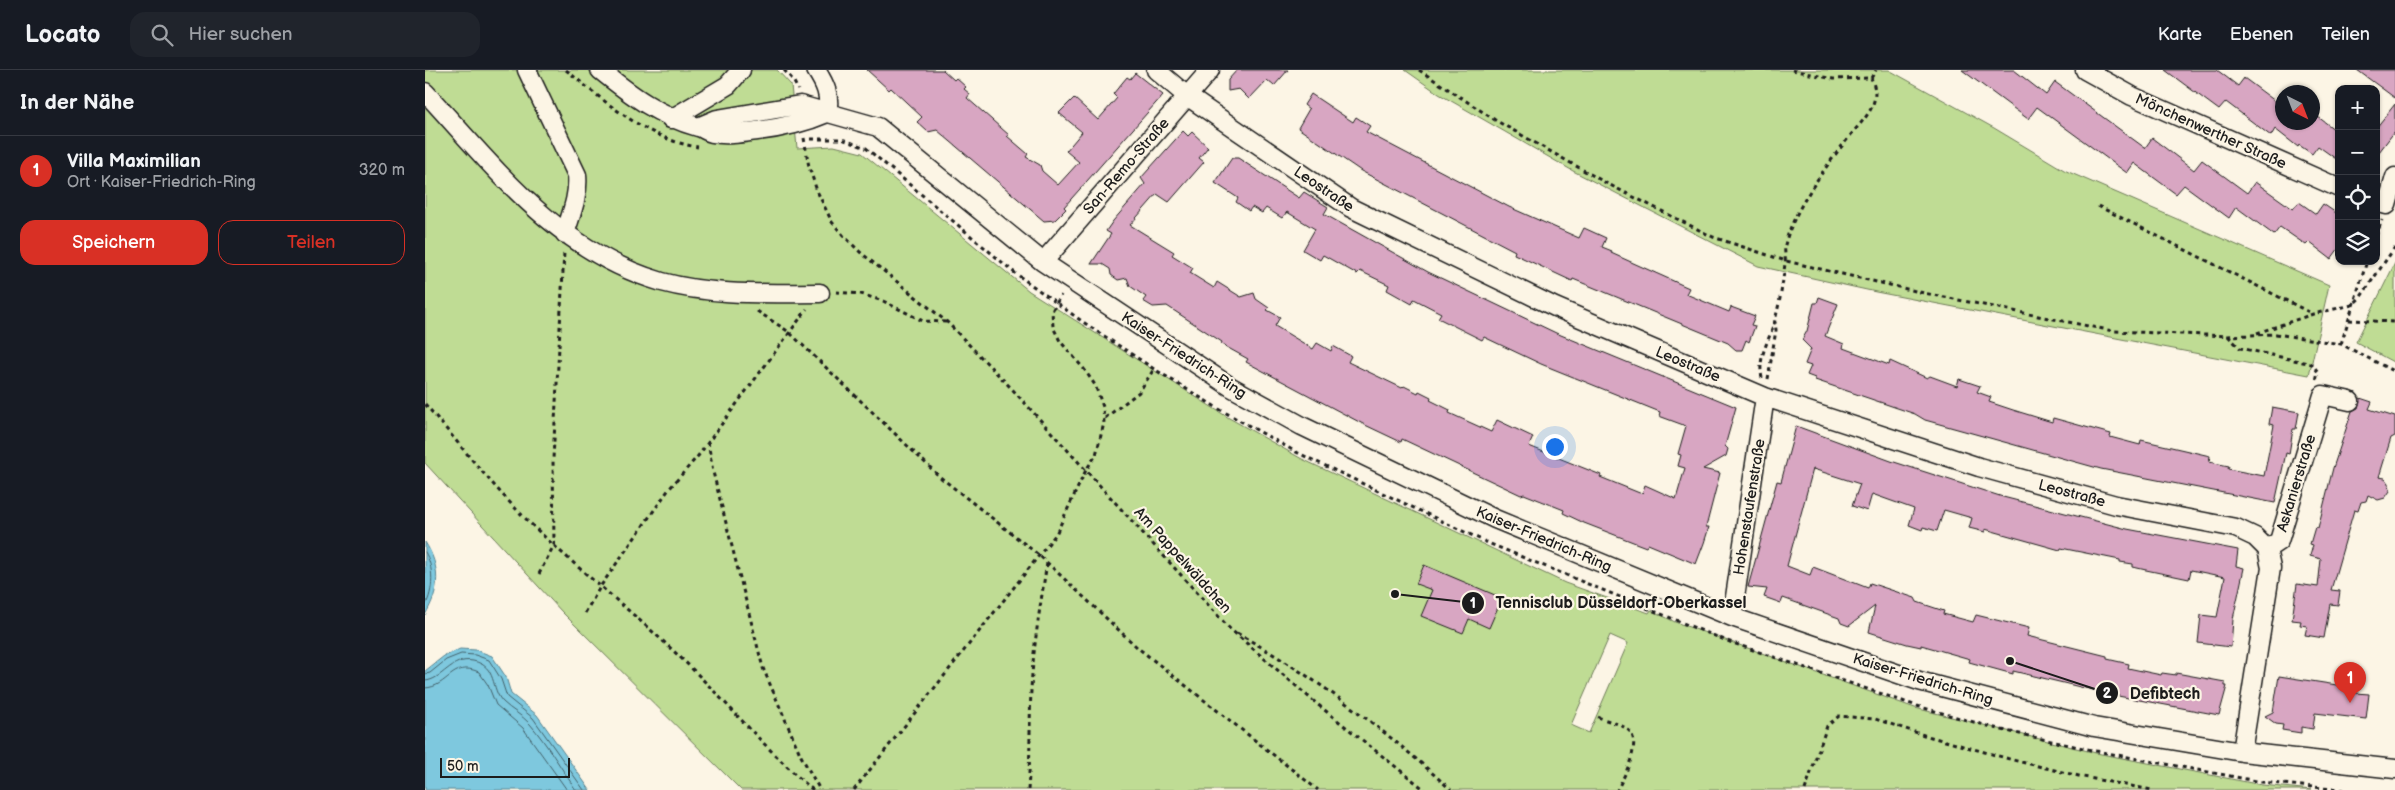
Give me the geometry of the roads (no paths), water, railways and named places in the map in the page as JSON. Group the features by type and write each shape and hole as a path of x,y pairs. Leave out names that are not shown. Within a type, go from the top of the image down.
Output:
{"street":[{"path":"527,70 577,175 576,202 565,234"},
{"path":"600,70 630,94 671,119 728,85 741,70"},
{"path":"816,70 828,92 827,113"},
{"name":"Leostraße","path":"1156,70 1187,96 1351,208 1555,306 1765,397 1989,470 2116,504 2236,528 2255,537 2267,549"},
{"name":"San-Remo-Straße","path":"1043,262 1210,70"},
{"name":"Mönchenwerther Straße","path":"2085,70 2132,96 2335,186"},
{"path":"425,92 536,211 592,252 661,282 730,293 821,293"},
{"name":"Kaiser-Friedrich-Ring","path":"671,119 699,127 717,118 765,113 801,105 863,121 878,127 1070,282 1231,387 1302,426 1495,519 1732,617 1919,681 2094,727 2242,752 2395,769"},
{"path":"2382,204 2395,177"},
{"name":"Askanierstraße","path":"2242,752 2271,568 2267,549 2279,541 2323,395 2350,402"},
{"name":"Hohenstaufenstraße","path":"1732,617 1765,397"}],"water":[{"path":"425,542 434,560 437,578 434,597 425,615"},
{"path":"460,649 476,650 492,656 506,677 511,694 537,715 590,790 425,790 425,671 444,656"}],"place":[{"name":"Tennisclub Düsseldorf-Oberkassel","path":"1395,594"},
{"name":"Defibtech","path":"2010,661"},
{"name":"Villa Maximilian","path":"2350,703"}]}
